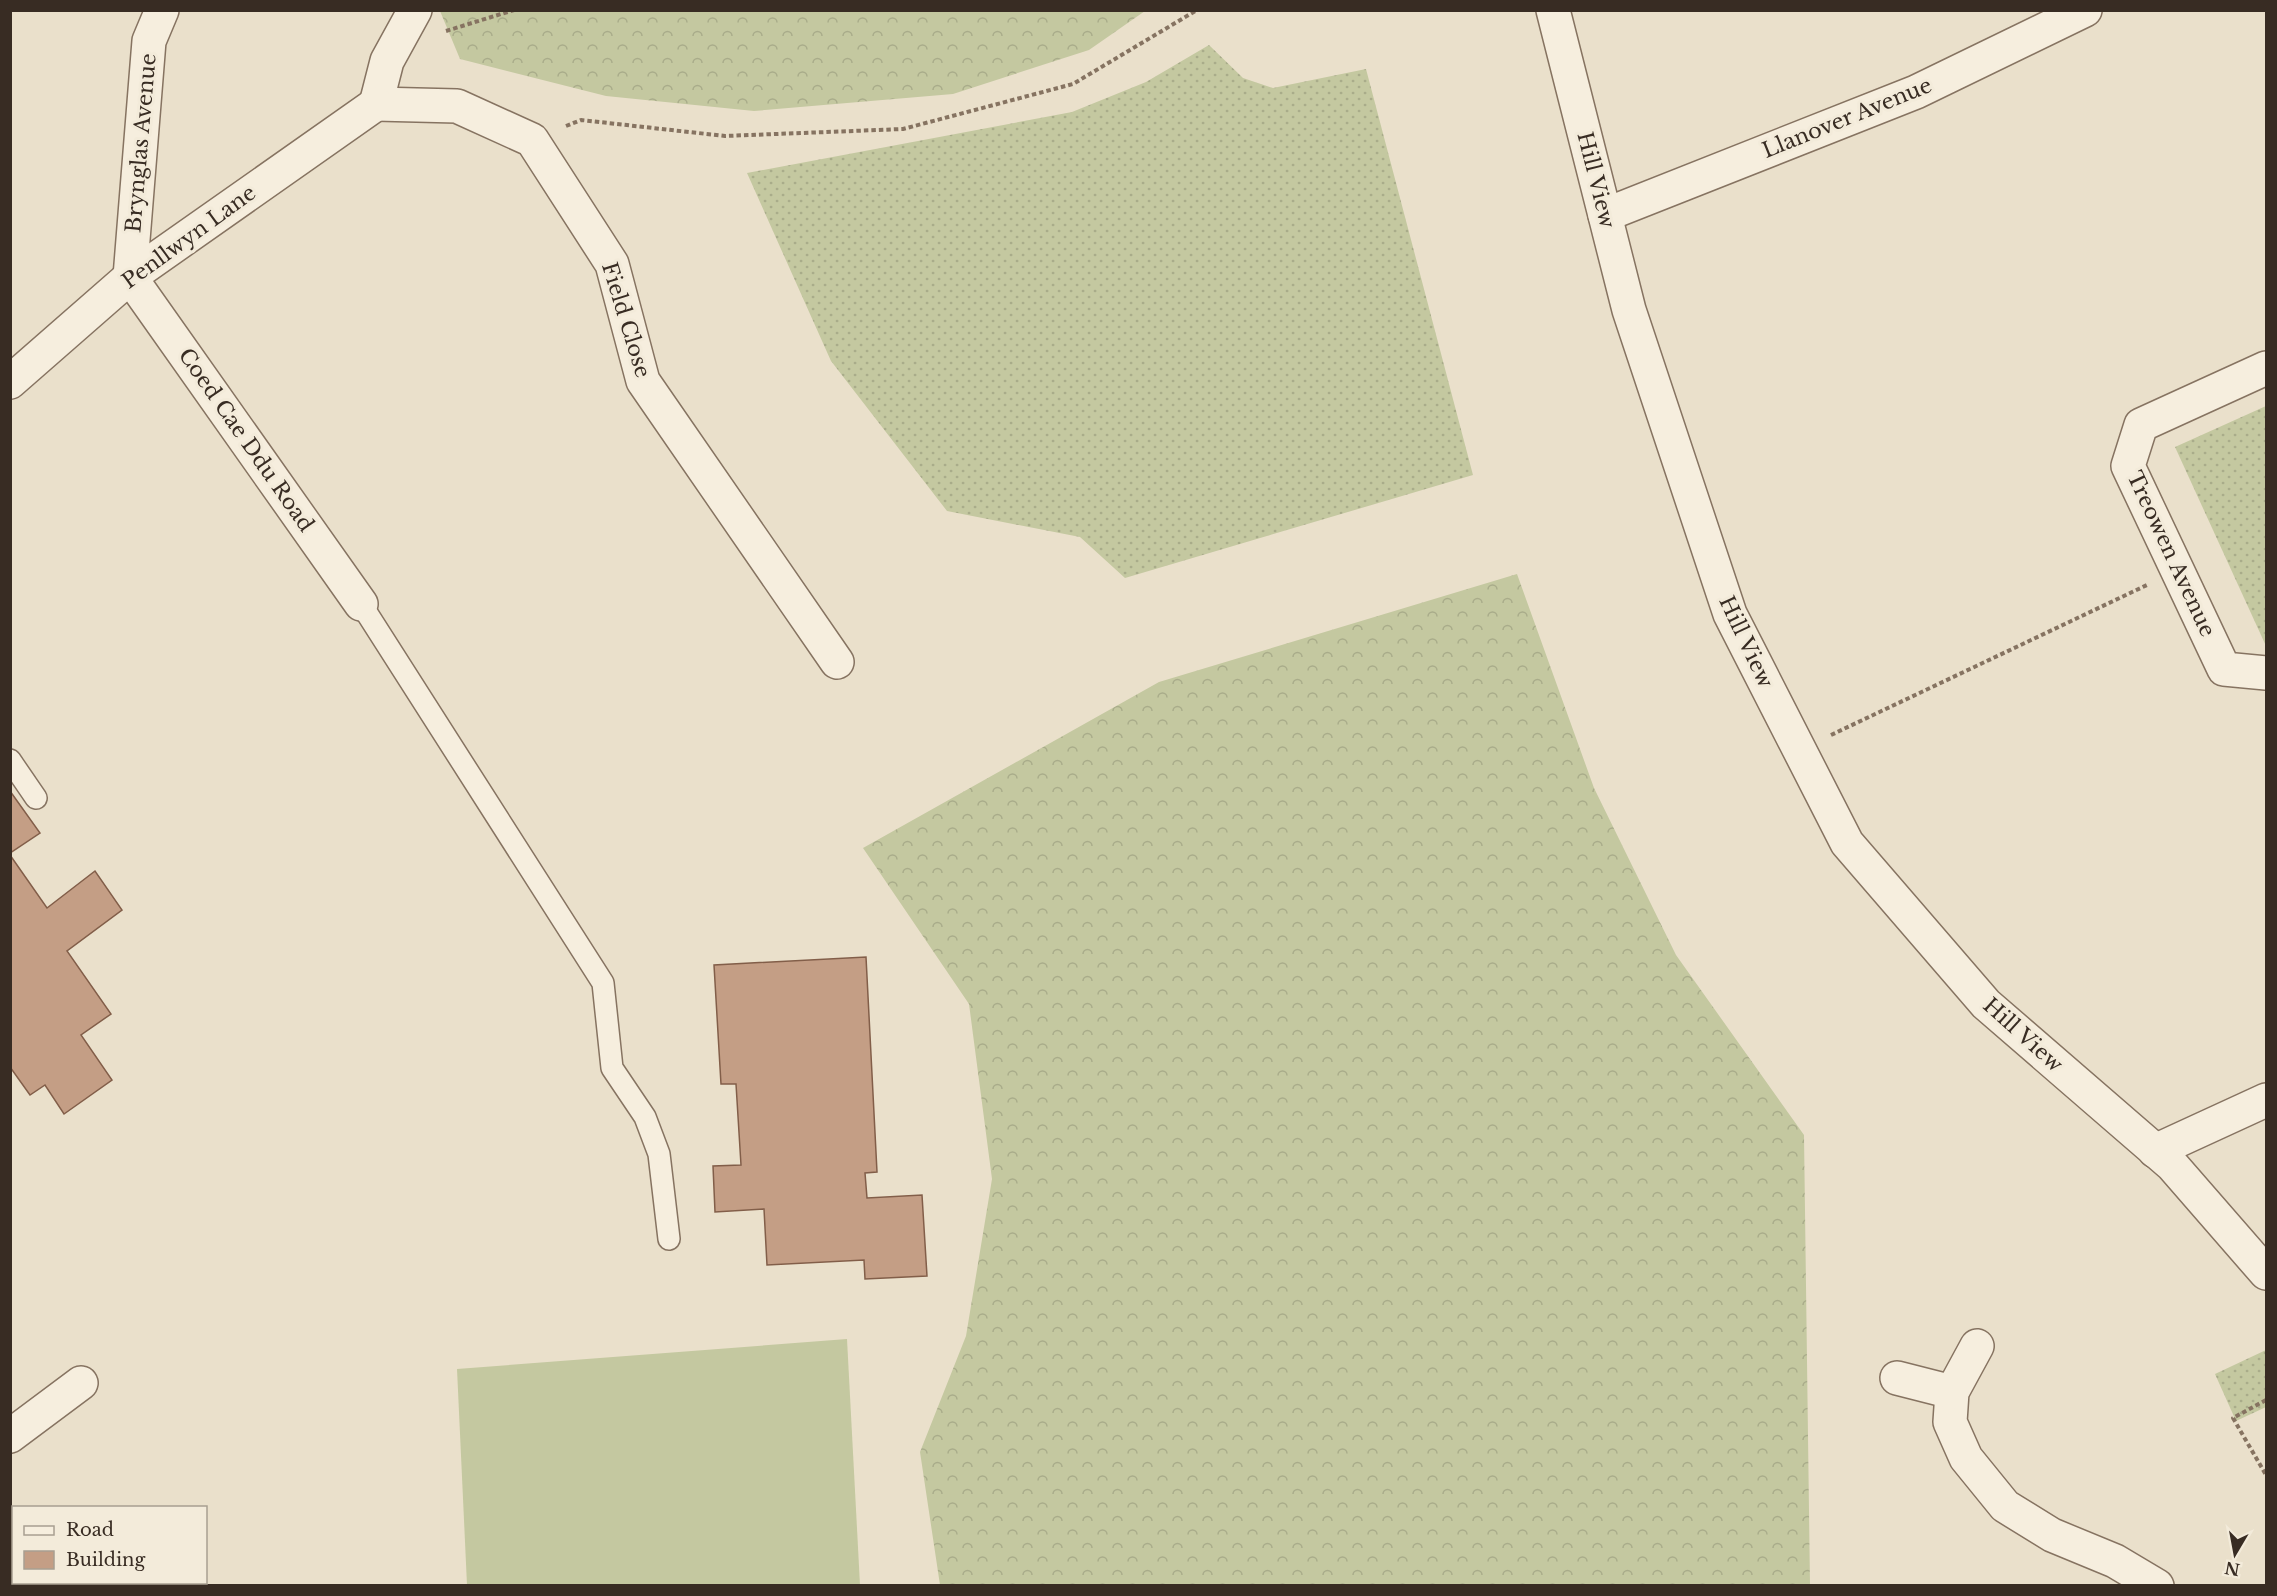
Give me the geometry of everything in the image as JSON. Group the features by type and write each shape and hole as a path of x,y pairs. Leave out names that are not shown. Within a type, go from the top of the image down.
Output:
{"street":[{"name":"Brynglas Avenue","path":"130,277 149,41 162,10"},
{"path":"415,10 393,46 376,104 457,106 532,140"},
{"name":"Hill View","path":"1552,10 1629,310 1730,614 1847,843 1986,1004 2172,1165 2266,1273"},
{"name":"Llanover Avenue","path":"1605,215 1916,92 2085,10"},
{"name":"Penllwyn Lane","path":"10,382 130,277 376,104"},
{"name":"Field Close","path":"532,140 612,264 643,381 837,663"},
{"name":"Coed Cae Ddu Road","path":"130,277 361,604"},
{"name":"Treowen Avenue","path":"2266,368 2140,425 2128,466 2224,669 2266,673"},
{"path":"2155,1151 2266,1100"},
{"path":"1977,1346 1952,1392 1950,1422 1966,1458 2004,1506 2052,1535 2115,1560 2157,1586"},
{"path":"1897,1378 1952,1392"},
{"path":"10,1436 81,1383"}],"lane":[{"path":"361,604 603,983 612,1068 645,1117 659,1154 669,1239"},
{"path":"10,760 36,798"}],"path":[{"path":"393,46 514,10"},
{"path":"532,140 581,120 725,136 903,129 1073,84 1197,10"},
{"path":"1800,750 2177,571"},
{"path":"2266,1400 2233,1418 2266,1475"}],"green space":[{"path":"440,11 1145,11 1089,50 953,94 754,111 606,96 460,59"},
{"path":"1209,45 1243,78 1273,88 1366,69 1473,475 1125,578 1080,537 947,511 831,361 747,173 1072,112 1146,82"},
{"path":"2266,406 2266,646 2175,447"},
{"path":"1517,574 1594,788 1676,955 1804,1135 1810,1585 940,1585 920,1452 966,1336 992,1179 969,1004 863,848 1159,682"},
{"path":"847,1339 860,1585 467,1585 457,1369"},
{"path":"2266,1350 2266,1407 2236,1421 2215,1374"}],"building":[{"path":"10,791 40,833 10,853"},
{"path":"10,855 47,908 95,871 122,910 67,951 111,1014 81,1035 112,1080 64,1114 45,1085 30,1095 10,1067"},
{"path":"866,957 877,1172 865,1173 867,1198 922,1195 927,1276 865,1279 864,1260 767,1265 764,1209 715,1212 713,1166 741,1165 736,1084 721,1084 714,965"}]}
